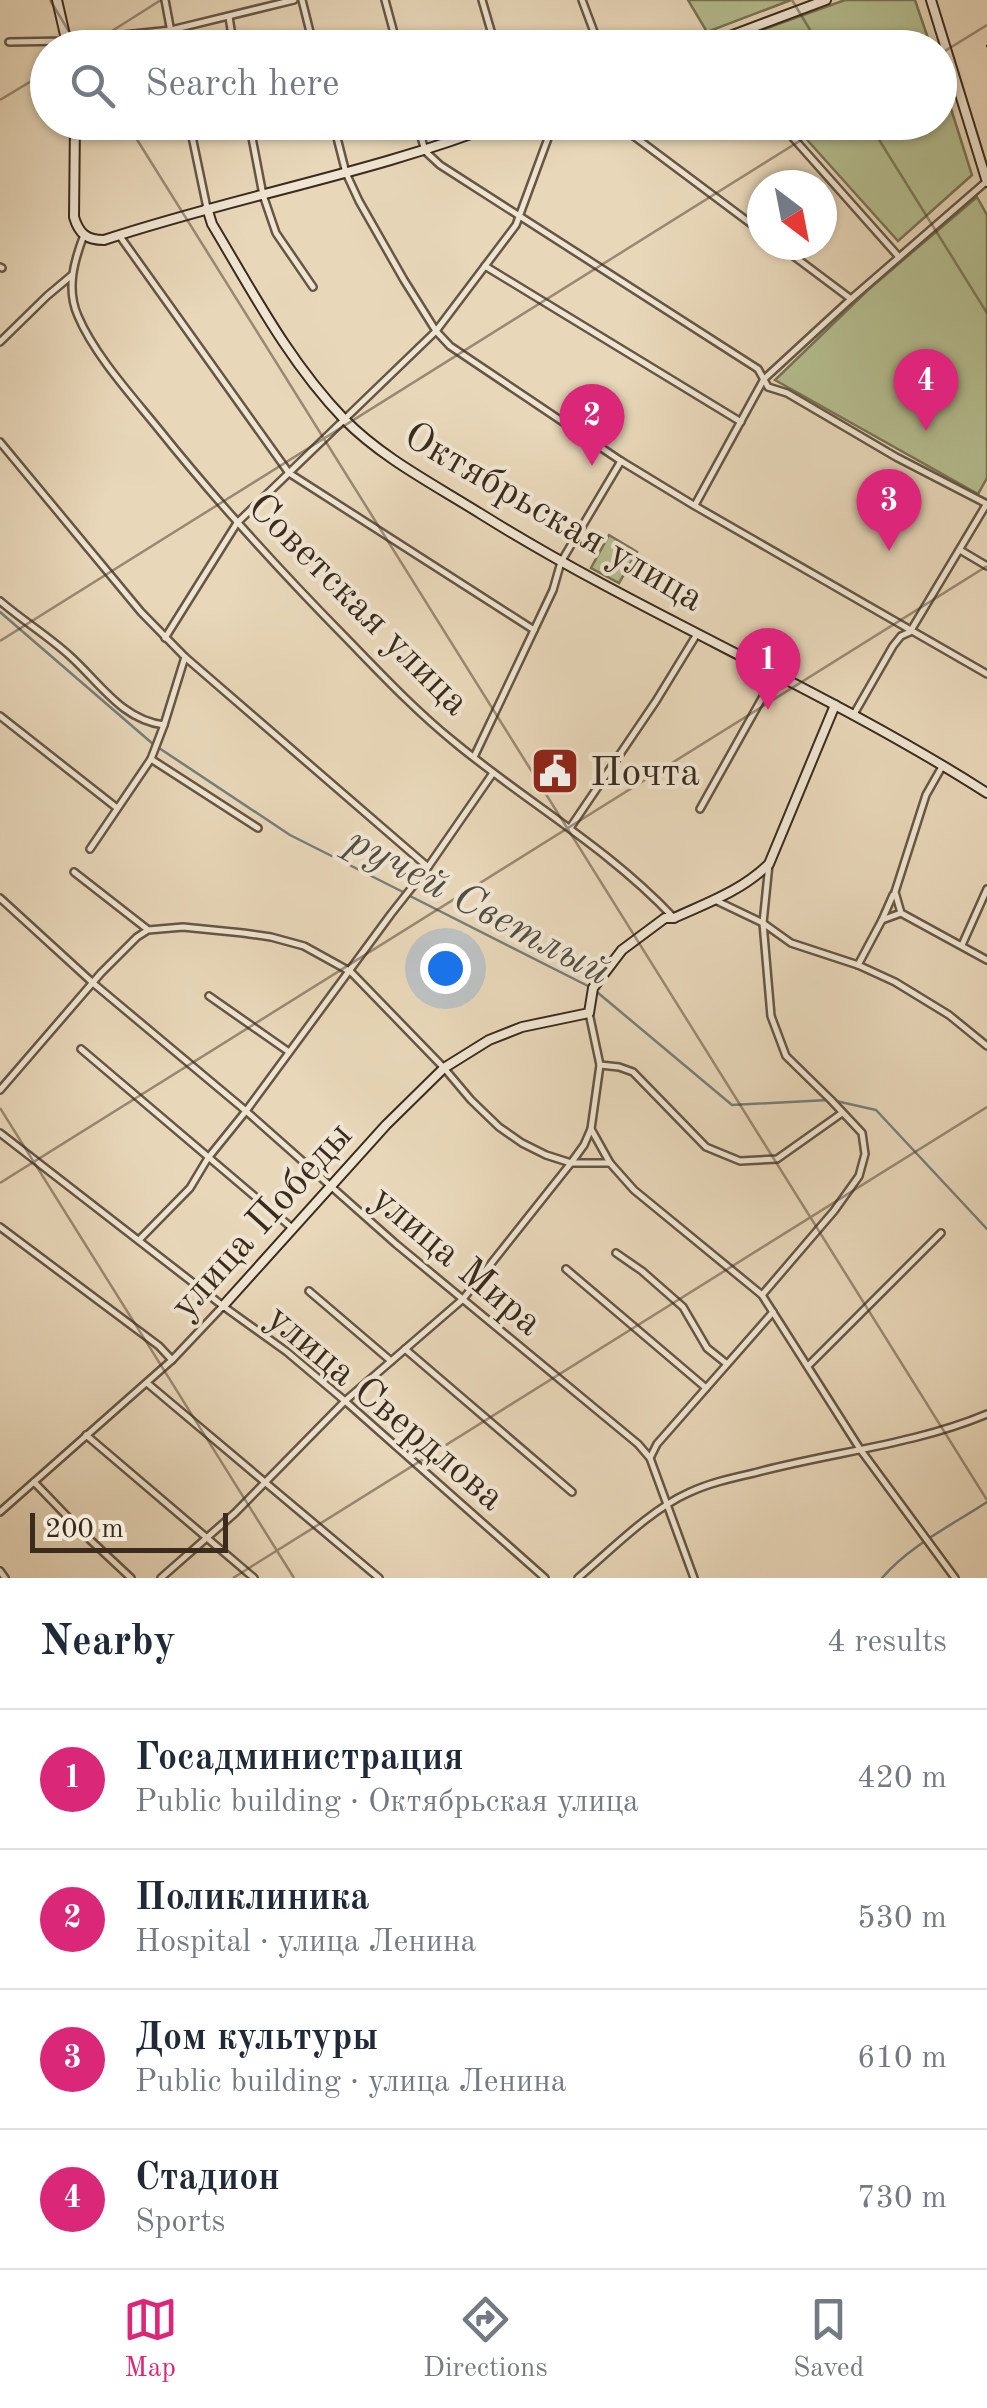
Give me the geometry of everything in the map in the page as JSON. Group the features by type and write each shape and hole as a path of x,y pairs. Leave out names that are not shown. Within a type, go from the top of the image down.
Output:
{"street":[{"path":"57,0 64,30"},
{"path":"165,0 170,30 298,0 308,30"},
{"path":"385,0 393,30"},
{"path":"482,0 491,30"},
{"path":"582,0 593,30"},
{"path":"750,30 826,0"},
{"path":"931,0 940,30"},
{"path":"228,17 231,30"},
{"path":"9,42 30,43"},
{"path":"695,506 764,379 987,181 957,84"},
{"path":"74,140 74,217 84,236 93,240 455,140"},
{"name":"Октябрьская улица","path":"194,140 212,224 278,336 344,419 392,458 561,562 854,715 987,794"},
{"path":"252,140 263,195 276,233 313,288"},
{"path":"338,140 346,173 404,280 436,330 464,356 695,506 987,674"},
{"path":"422,140 425,151 440,165 758,369 768,387 787,393 896,457 987,503 910,632 893,646 854,715"},
{"path":"165,638 237,524 436,330 516,225 547,140"},
{"path":"638,140 747,221"},
{"path":"795,140 899,258"},
{"path":"119,234 289,473 534,630"},
{"path":"0,342 72,276 84,236"},
{"path":"799,260 851,299"},
{"path":"485,266 741,422"},
{"name":"Советская улица","path":"72,276 77,315 91,340 120,382 237,524 411,704 474,758 646,889 674,918"},
{"path":"0,442 165,638 428,867"},
{"path":"474,758 553,590 561,562 621,461"},
{"path":"960,550 987,566"},
{"path":"0,601 68,654 122,708 146,723 164,725"},
{"path":"570,828 697,634"},
{"path":"90,849 150,759 185,657"},
{"path":"700,808 775,676"},
{"path":"762,1295 860,1176 866,1154 862,1133 786,1056 771,1016 763,923 769,864 835,705"},
{"path":"0,716 117,808"},
{"path":"150,759 258,828"},
{"path":"858,965 895,892 926,794 943,765"},
{"path":"139,1241 190,1188 208,1158 428,867 493,772"},
{"path":"161,1578 235,1513 345,1401 463,1299 571,1163 591,1129 600,1065 589,1013 593,988 622,950 666,918 674,918 752,881 769,864"},
{"path":"74,872 148,930"},
{"path":"962,946 987,888"},
{"path":"895,892 901,913 987,960"},
{"name":"улица Мира","path":"0,898 330,1187 638,1444 650,1458 694,1578"},
{"path":"714,900 763,923 791,944 858,965 895,982 987,1046"},
{"path":"882,920 901,913"},
{"path":"0,1090 94,983 148,930 183,927 272,937 304,946 350,972 499,1128 546,1155 571,1163 610,1163"},
{"path":"209,996 289,1052"},
{"name":"улица Победы","path":"0,1512 172,1360 386,1125 444,1068 488,1040 522,1026 589,1013"},
{"path":"81,1049 294,1229"},
{"path":"600,1065 633,1072 706,1148 740,1161 777,1159 843,1112"},
{"path":"591,1129 610,1163 634,1190 762,1295 860,1448 955,1578"},
{"name":"улица Свердлова","path":"0,1133 286,1352 545,1578"},
{"path":"0,1228 159,1346 172,1360"},
{"path":"808,1366 940,1233"},
{"path":"616,1254 683,1307 707,1348 726,1364"},
{"path":"566,1269 706,1388"},
{"path":"309,1291 391,1361"},
{"path":"650,1458 657,1444 773,1312"},
{"path":"406,1350 572,1492"},
{"path":"146,1383 379,1578"},
{"path":"578,1578 666,1505 707,1485 925,1436 987,1414"},
{"path":"86,1435 254,1578"},
{"path":"34,1482 131,1578"},
{"path":"0,1572 5,1578"}],"green space":[{"path":"688,0 791,0 712,30 706,30"},
{"path":"845,0 915,0 925,30 762,30"},
{"path":"957,128 972,175 898,241 807,140 957,140"},
{"path":"977,197 987,215 987,478 978,494 775,380 868,290"},
{"path":"609,535 637,552 619,583 591,568"}],"waterway":[{"name":"ручей Светлый","path":"0,612 153,744 290,835 403,892"},
{"name":"ручей Светлый","path":"410,896 590,987"},
{"name":"ручей Светлый","path":"597,992 732,1105 828,1100"},
{"name":"ручей Светлый","path":"836,1101 876,1110 987,1229"},
{"name":"ручей Светлый","path":"882,1578 918,1546 987,1502"}],"place":[{"name":"Стадион","path":"926,431"},
{"name":"Поликлиника","path":"592,466"},
{"name":"Дом культуры","path":"889,551"},
{"name":"Госадминистрация","path":"768,710"},
{"name":"Почта","path":"555,771"}]}
